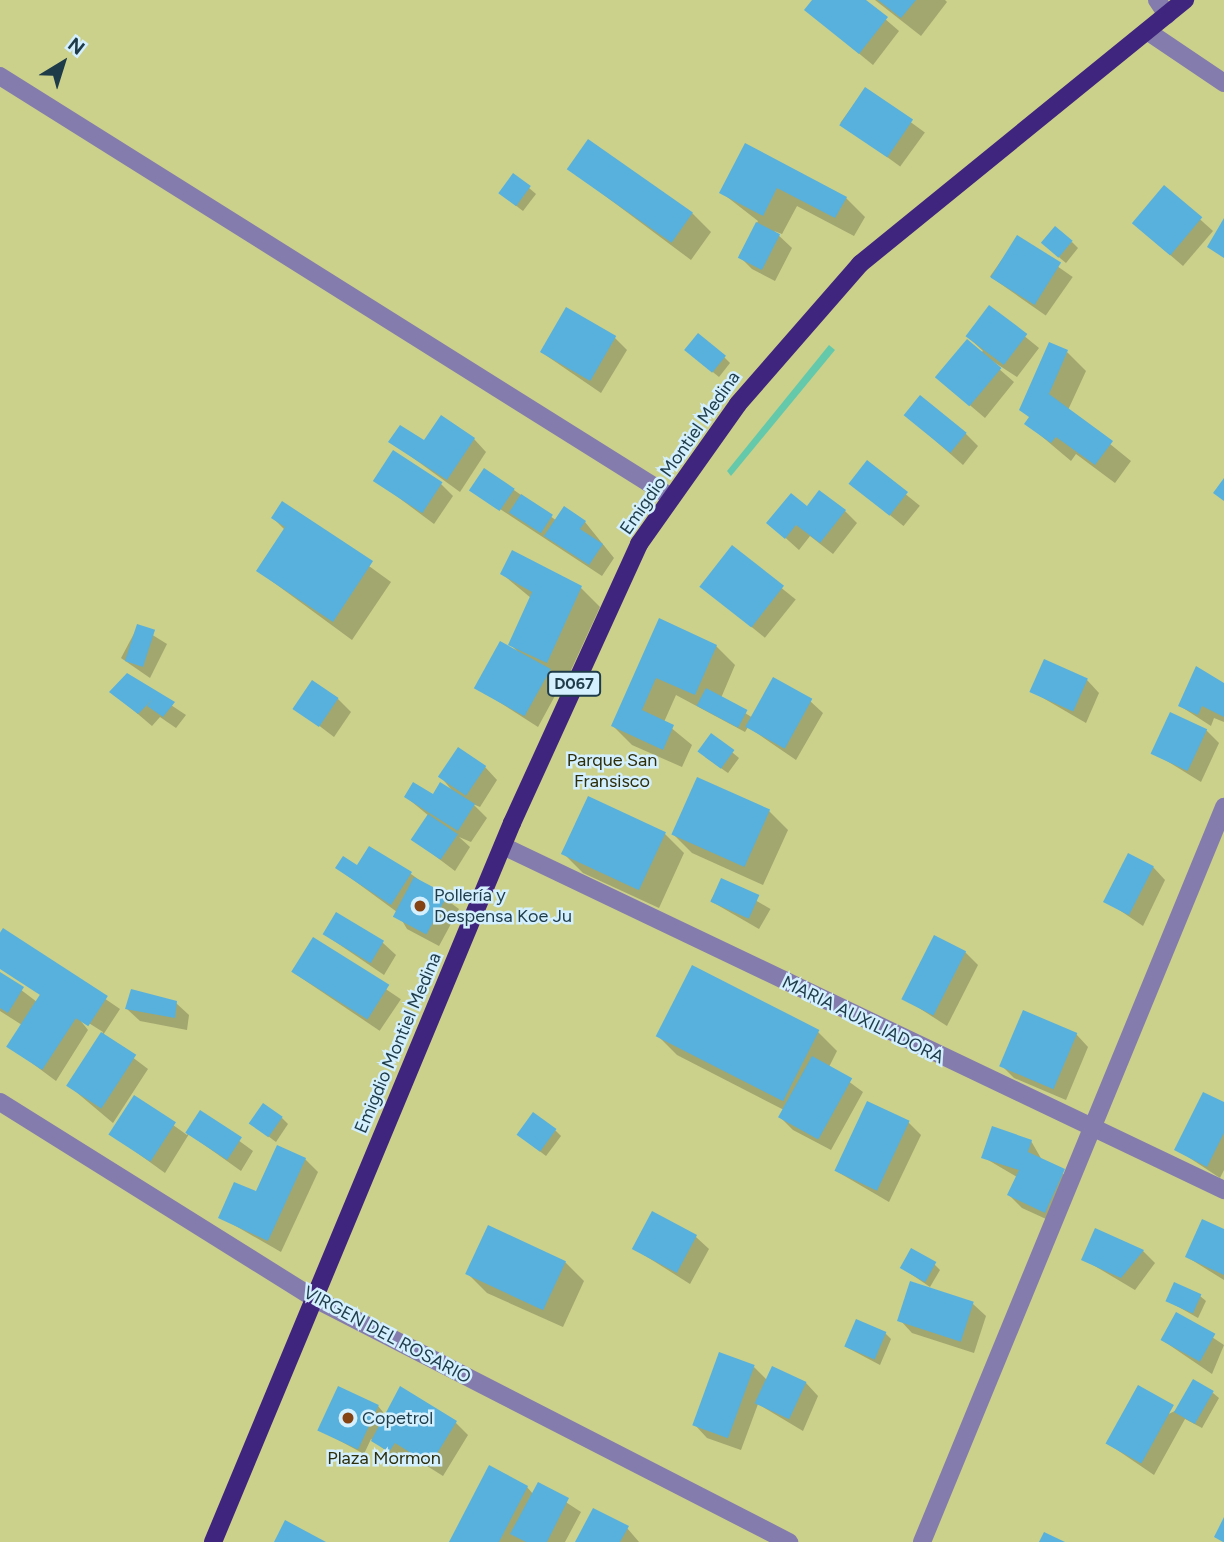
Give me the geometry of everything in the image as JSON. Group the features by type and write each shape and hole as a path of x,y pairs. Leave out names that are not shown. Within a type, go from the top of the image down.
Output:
{"main road":[{"name":"Emigdio Montiel Medina","path":"214,1542 503,845 616,591 671,496 772,362 860,264 1147,31 1162,7 1185,0"}],"street":[{"path":"1147,31 1224,83"},
{"path":"0,76 671,496"},
{"path":"922,1542 1091,1130 1220,829 1224,807"},
{"name":"MARIA AUXILIADORA","path":"503,845 1091,1130 1224,1190"},
{"name":"VIRGEN DEL ROSARIO","path":"0,1102 315,1299 789,1542"}],"green space":[{"name":"Parque San Fransisco","path":"0,0 1224,0 1224,1542 0,1542"}],"shaded area":[{"path":"829,345 835,350 731,476 727,471"}],"building":[{"path":"812,0 866,0 888,17 859,54 804,10"},
{"path":"878,0 916,0 901,18"},
{"path":"865,87 913,119 887,158 839,125"},
{"path":"588,139 693,212 672,243 567,169"},
{"path":"745,143 847,197 835,218 777,188 763,216 719,193"},
{"path":"513,173 531,186 516,206 498,193"},
{"path":"1164,185 1202,217 1170,255 1132,223"},
{"path":"1224,218 1224,258 1207,247"},
{"path":"756,222 780,234 762,270 738,258"},
{"path":"1055,226 1073,241 1058,258 1041,243"},
{"path":"1017,235 1061,263 1035,305 991,277"},
{"path":"989,305 1027,334 1004,365 966,336"},
{"path":"566,307 616,336 590,381 540,352"},
{"path":"698,333 726,356 712,373 684,350"},
{"path":"967,339 1001,368 969,406 935,377"},
{"path":"1049,342 1068,350 1049,394 1113,441 1095,465 1056,437 1051,443 1024,424 1029,417 1019,410"},
{"path":"920,395 967,433 950,453 904,415"},
{"path":"441,415 475,438 447,480 388,442 400,425 424,440"},
{"path":"393,450 442,482 422,513 373,481"},
{"path":"867,460 908,492 890,516 849,484"},
{"path":"484,468 515,489 500,511 469,490"},
{"path":"1224,478 1224,501 1213,493"},
{"path":"819,490 846,510 820,543 796,525 785,539 766,523 791,493 807,506"},
{"path":"521,494 553,515 541,533 509,512"},
{"path":"282,501 373,561 333,622 256,571 285,527 271,518"},
{"path":"564,506 586,521 580,529 603,544 589,565 544,536"},
{"path":"732,545 784,586 751,627 699,587"},
{"path":"512,550 582,586 547,663 508,645 532,592 500,574"},
{"path":"659,618 717,645 695,695 656,678 642,710 674,725 663,750 611,726"},
{"path":"137,624 155,630 143,667 125,661"},
{"path":"500,641 551,669 525,716 474,688"},
{"path":"1044,659 1088,679 1073,711 1029,692"},
{"path":"1196,666 1224,683 1224,717 1202,706 1198,715 1178,706"},
{"path":"127,673 175,702 163,717 147,706 153,699 138,714 109,692"},
{"path":"773,677 812,699 785,749 745,727"},
{"path":"312,680 339,698 319,727 292,709"},
{"path":"706,688 747,710 738,728 697,706"},
{"path":"1170,712 1207,729 1188,771 1151,754"},
{"path":"711,733 734,750 721,769 697,752"},
{"path":"458,747 486,766 466,796 438,777"},
{"path":"697,777 770,810 744,867 671,835"},
{"path":"413,782 433,794 440,782 475,804 458,831 404,797"},
{"path":"588,796 666,832 639,890 561,854"},
{"path":"428,814 458,834 441,860 411,840"},
{"path":"369,846 412,872 391,905 335,868 343,856 357,865"},
{"path":"1128,853 1154,866 1129,915 1103,902"},
{"name":"Pollería y Despensa Koe Ju","path":"414,877 448,895 426,935 393,917"},
{"path":"721,878 759,895 749,919 710,902"},
{"path":"336,912 384,941 371,963 323,934"},
{"path":"3,928 108,996 88,1026 0,969 0,933"},
{"path":"934,935 966,951 933,1015 901,999"},
{"path":"313,937 389,985 368,1019 291,972"},
{"path":"692,965 819,1030 783,1101 656,1036"},
{"path":"0,972 24,987 8,1013 0,1008"},
{"path":"131,989 177,1001 175,1018 125,1009"},
{"path":"41,993 77,1016 42,1070 6,1047"},
{"path":"1023,1010 1077,1033 1053,1089 999,1066"},
{"path":"101,1032 136,1055 101,1109 66,1086"},
{"path":"812,1056 852,1078 818,1140 778,1117"},
{"path":"1203,1092 1224,1102 1224,1133 1207,1167 1174,1150"},
{"path":"134,1095 176,1122 150,1162 108,1134"},
{"path":"867,1101 910,1121 877,1191 834,1171"},
{"path":"263,1103 283,1117 268,1137 249,1123"},
{"path":"200,1110 242,1137 227,1160 185,1133"},
{"path":"533,1112 556,1129 540,1152 517,1135"},
{"path":"992,1126 1032,1140 1028,1152 1065,1169 1045,1213 1007,1195 1019,1170 981,1158"},
{"path":"277,1145 306,1158 268,1241 218,1218 234,1182 256,1191"},
{"path":"652,1211 697,1235 677,1273 632,1249"},
{"path":"1202,1219 1224,1229 1224,1275 1185,1257"},
{"path":"488,1225 566,1261 543,1310 465,1274"},
{"path":"1095,1228 1144,1250 1121,1278 1081,1260"},
{"path":"911,1248 936,1262 925,1282 900,1268"},
{"path":"910,1281 974,1302 961,1342 897,1321"},
{"path":"1174,1282 1201,1294 1193,1313 1165,1301"},
{"path":"1176,1312 1215,1334 1200,1362 1160,1340"},
{"path":"856,1319 886,1332 875,1360 844,1347"},
{"path":"719,1352 755,1365 728,1438 692,1425"},
{"path":"772,1366 806,1382 789,1419 755,1403"},
{"path":"1193,1379 1214,1391 1195,1424 1174,1412"},
{"path":"1138,1385 1174,1405 1141,1463 1106,1444"},
{"name":"Copetrol","path":"338,1386 379,1405 358,1449 317,1430"},
{"path":"400,1386 457,1421 430,1465 395,1443 389,1452 371,1441"},
{"path":"489,1465 528,1486 499,1542 449,1542"},
{"path":"538,1482 569,1498 547,1542 526,1542 510,1534"},
{"path":"593,1508 629,1526 620,1542 575,1542"},
{"path":"1224,1517 1224,1542 1223,1542 1214,1537"},
{"path":"285,1520 326,1542 274,1542"},
{"path":"1044,1532 1065,1542 1039,1542"}],"place":[{"name":"Pollería y Despensa Koe Ju","path":"420,906"},
{"name":"Copetrol","path":"348,1418"}],"park label":[{"name":"Plaza Mormon","path":"384,1458"}]}
